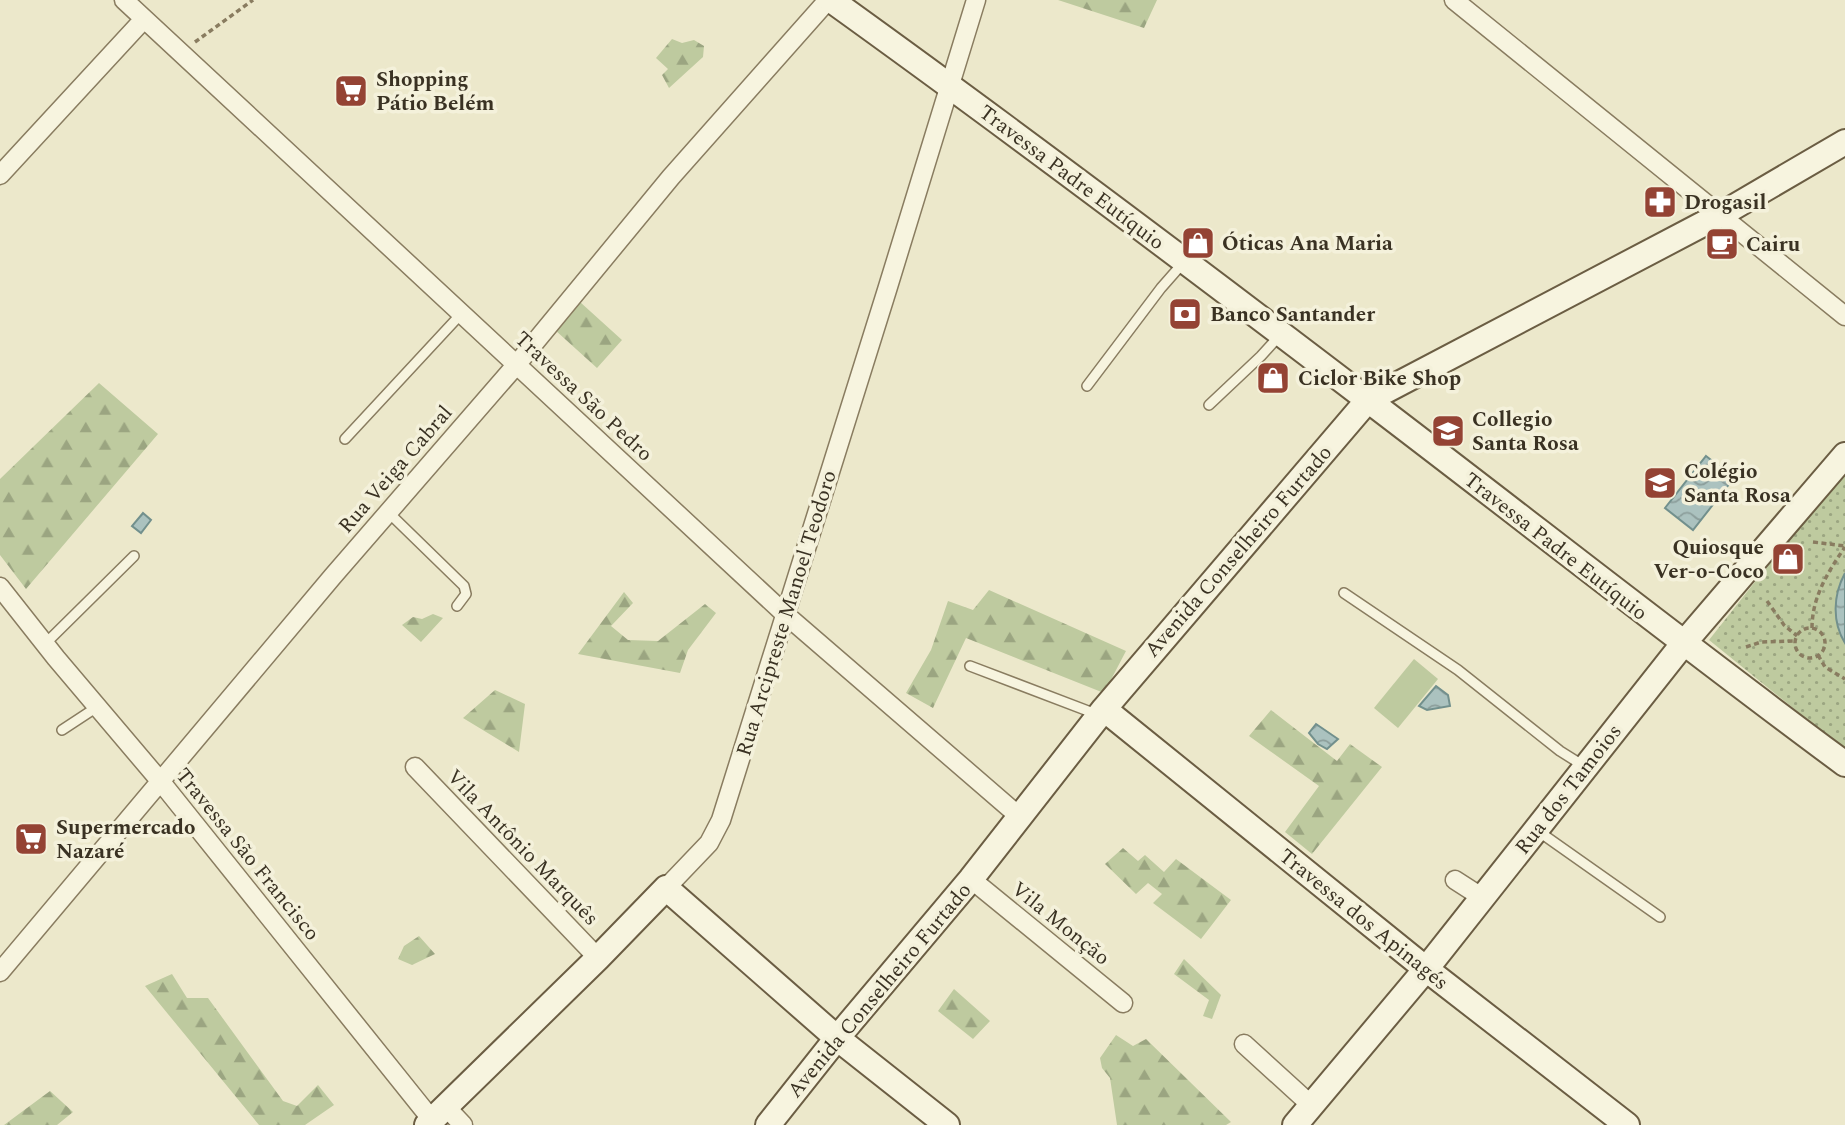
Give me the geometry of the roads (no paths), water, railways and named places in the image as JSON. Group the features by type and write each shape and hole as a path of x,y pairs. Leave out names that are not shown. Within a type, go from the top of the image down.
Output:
{"main road":[{"name":"Travessa Padre Eutíquio","path":"829,0 950,86 1368,400 1683,644 1845,764"},
{"name":"Avenida Conselheiro Furtado","path":"768,1125 837,1038 971,879 1102,712 1368,400 1722,214 1845,142"},
{"name":"Rua dos Tamoios","path":"1295,1125 1426,969 1683,644 1845,455"},
{"name":"Travessa dos Apinagés","path":"1102,712 1627,1125"},
{"name":"Rua Arcipreste Manoel Teodoro","path":"442,1119 666,888"},
{"path":"666,888 837,1038 947,1125"}],"street":[{"name":"Travessa São Pedro","path":"124,0 786,615 1020,817"},
{"name":"Rua Veiga Cabral","path":"0,972 388,512 517,364 671,177 829,0"},
{"name":"Rua Arcipreste Manoel Teodoro","path":"666,888 709,843 721,820 975,0"},
{"path":"1454,0 1845,316"},
{"path":"0,174 144,19"},
{"name":"Travessa São Francisco","path":"0,587 442,1119"},
{"name":"Vila Antônio Marquês","path":"415,767 598,958"},
{"name":"Vila Monção","path":"971,879 1123,1003"},
{"path":"1455,880 1483,898"},
{"path":"1244,1044 1311,1104"}],"lane":[{"path":"1087,386 1184,262"},
{"path":"345,439 461,314"},
{"path":"1209,405 1261,356 1280,334"},
{"path":"388,512 464,586 466,594 457,606"},
{"path":"45,644 134,556"},
{"path":"1344,593 1458,670 1560,751 1584,766"},
{"path":"970,666 1102,712"},
{"path":"62,730 97,707"},
{"path":"1537,830 1660,917"}],"water":[{"path":"1706,456 1734,478 1693,530 1665,508"},
{"path":"143,513 151,520 141,533 132,526"},
{"path":"1845,573 1845,643 1836,617 1836,599"},
{"path":"1436,686 1448,695 1450,706 1427,710 1419,706"},
{"path":"1316,724 1338,739 1327,749 1318,744 1309,733"}],"place":[{"name":"Shopping Pátio Belém","path":"351,91"},
{"name":"Drogasil","path":"1660,202"},
{"name":"Óticas Ana Maria","path":"1198,243"},
{"name":"Cairu","path":"1722,244"},
{"name":"Banco Santander","path":"1185,314"},
{"name":"Ciclor Bike Shop","path":"1273,378"},
{"name":"Collegio Santa Rosa","path":"1448,431"},
{"name":"Colégio Santa Rosa","path":"1660,483"},
{"name":"Quiosque Ver-o-Coco","path":"1788,559"},
{"name":"Supermercado Nazaré","path":"31,839"}]}
